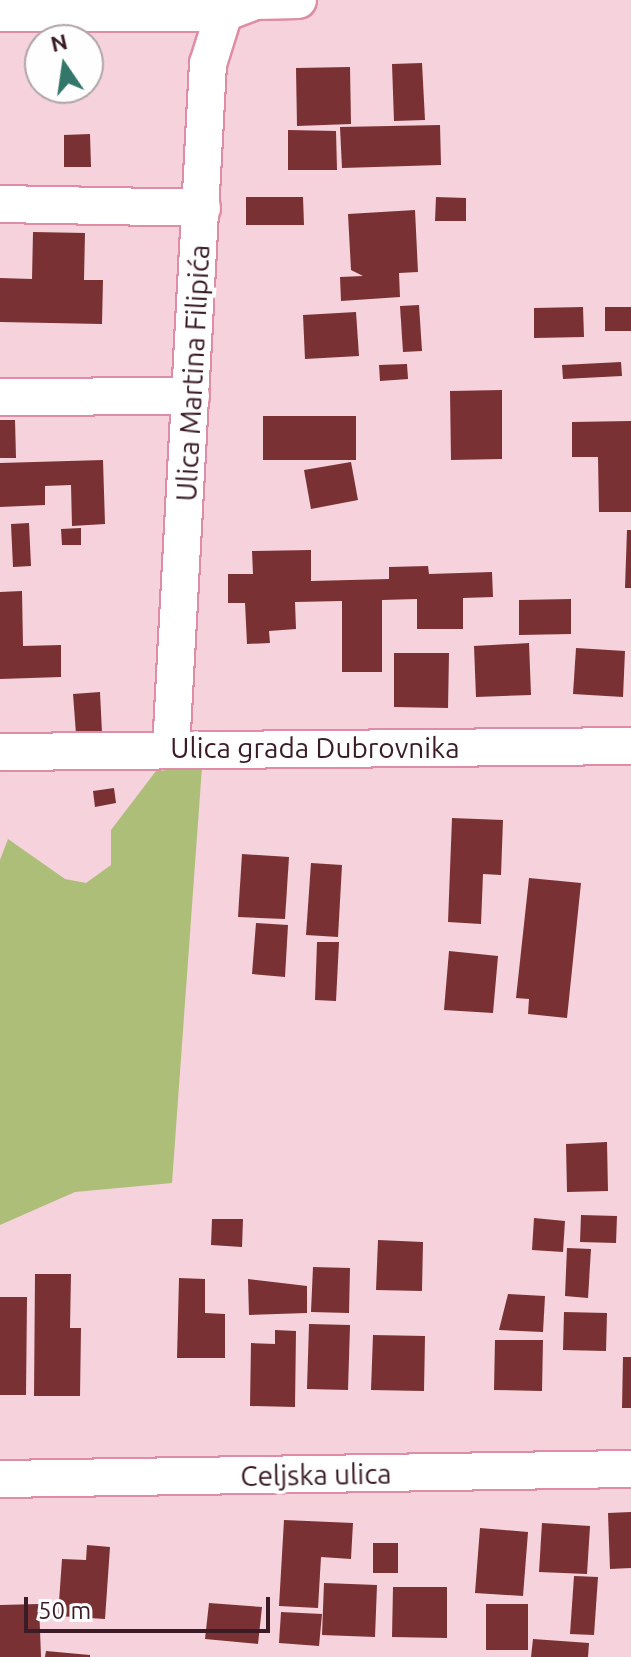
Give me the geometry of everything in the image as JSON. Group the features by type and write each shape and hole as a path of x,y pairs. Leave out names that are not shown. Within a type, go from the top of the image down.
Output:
{"street":[{"path":"0,13 222,6 298,0"},
{"name":"Ulica Martina Filipića","path":"171,749 209,48 222,6"},
{"path":"0,204 202,208"},
{"path":"0,397 191,396"},
{"name":"Ulica grada Dubrovnika","path":"0,752 631,746"},
{"name":"Celjska ulica","path":"0,1479 631,1469"}],"green space":[{"path":"202,767 172,1183 75,1192 0,1225 0,860 8,839 65,879 86,883 111,865 111,830 156,771"}],"building":[{"path":"422,63 425,120 394,121 392,64"},
{"path":"350,67 351,124 297,126 296,68"},
{"path":"440,125 441,165 342,168 340,127"},
{"path":"288,130 336,131 337,170 288,170"},
{"path":"90,134 91,167 64,167 64,135"},
{"path":"246,197 303,197 304,225 246,225"},
{"path":"436,197 466,198 466,221 435,221"},
{"path":"415,210 418,272 399,273 400,297 341,301 340,277 363,276 351,270 348,214"},
{"path":"33,232 85,233 84,280 103,280 102,324 0,322 0,278 32,279"},
{"path":"419,305 422,351 403,352 400,306"},
{"path":"583,307 584,337 534,338 534,308"},
{"path":"605,307 631,307 631,331 605,331"},
{"path":"356,312 359,356 305,359 303,315"},
{"path":"621,362 622,376 563,379 562,365"},
{"path":"407,364 408,379 380,381 379,365"},
{"path":"502,390 502,459 451,460 450,391"},
{"path":"263,416 356,416 356,460 263,460"},
{"path":"0,420 15,420 16,458 0,458"},
{"path":"631,421 631,512 599,512 598,457 572,457 572,422"},
{"path":"103,460 105,524 72,526 71,485 45,486 45,505 0,507 0,463"},
{"path":"351,462 358,500 311,509 304,470"},
{"path":"29,523 31,566 13,567 11,524"},
{"path":"81,528 81,545 62,545 61,529"},
{"path":"627,530 631,530 631,588 625,588"},
{"path":"311,550 311,581 389,579 389,567 428,566 429,574 492,572 493,597 463,598 463,629 417,629 417,599 382,600 382,672 342,672 342,601 295,602 296,629 269,631 270,643 247,644 245,603 228,603 228,574 253,574 252,551"},
{"path":"22,591 23,646 61,645 61,677 0,679 0,592"},
{"path":"571,599 571,634 519,635 519,600"},
{"path":"529,643 531,695 476,697 474,646"},
{"path":"576,648 625,651 623,697 573,694"},
{"path":"394,653 449,653 448,708 394,707"},
{"path":"100,692 102,733 76,734 73,694"},
{"path":"114,788 116,803 95,807 93,791"},
{"path":"452,818 503,820 501,875 483,874 481,924 448,922"},
{"path":"242,854 289,857 285,919 238,917"},
{"path":"311,863 342,865 338,937 306,935"},
{"path":"529,878 581,883 567,1018 528,1014 529,999 516,998"},
{"path":"256,923 288,925 285,977 252,974"},
{"path":"317,942 339,942 336,1001 315,1000"},
{"path":"449,951 498,956 493,1013 444,1010"},
{"path":"607,1142 608,1191 567,1192 566,1144"},
{"path":"581,1215 617,1216 616,1243 580,1242"},
{"path":"534,1218 565,1221 563,1252 532,1250"},
{"path":"212,1219 243,1219 242,1247 211,1245"},
{"path":"378,1240 423,1242 422,1291 376,1290"},
{"path":"567,1248 591,1249 588,1298 565,1296"},
{"path":"313,1267 350,1268 349,1313 311,1312"},
{"path":"35,1274 71,1274 70,1328 81,1328 80,1396 34,1396"},
{"path":"179,1278 205,1279 205,1313 225,1314 225,1358 177,1358"},
{"path":"248,1279 307,1286 307,1313 249,1315"},
{"path":"508,1294 545,1296 543,1332 499,1330"},
{"path":"0,1297 27,1297 26,1395 0,1395"},
{"path":"564,1312 607,1313 606,1351 563,1350"},
{"path":"309,1324 350,1325 348,1390 307,1389"},
{"path":"275,1330 296,1331 295,1407 250,1406 251,1343 275,1344"},
{"path":"373,1335 425,1336 424,1391 371,1390"},
{"path":"495,1340 543,1340 542,1391 494,1390"},
{"path":"623,1357 631,1357 631,1408 622,1408"},
{"path":"631,1512 631,1568 610,1569 608,1513"},
{"path":"284,1520 353,1523 351,1559 321,1557 318,1608 279,1606"},
{"path":"542,1523 590,1526 587,1574 539,1572"},
{"path":"480,1528 528,1532 523,1596 475,1593"},
{"path":"373,1543 398,1543 398,1573 373,1573"},
{"path":"87,1545 110,1547 105,1619 58,1616 62,1559 86,1560"},
{"path":"574,1576 598,1577 594,1635 570,1634"},
{"path":"324,1583 377,1585 375,1637 322,1635"},
{"path":"393,1587 447,1587 447,1638 392,1637"},
{"path":"209,1603 262,1607 258,1644 205,1639"},
{"path":"39,1604 41,1657 0,1657 0,1605"},
{"path":"486,1604 528,1604 528,1650 486,1650"},
{"path":"281,1612 322,1614 319,1646 279,1643"},
{"path":"533,1639 589,1643 588,1657 531,1657"},
{"path":"46,1651 90,1655 90,1657 45,1657"}]}
